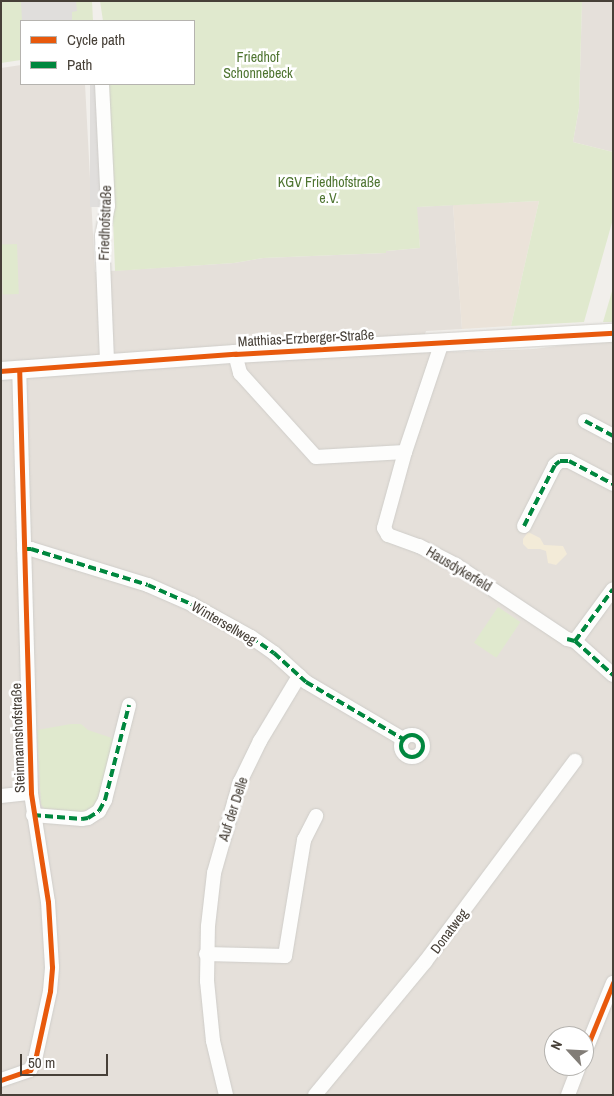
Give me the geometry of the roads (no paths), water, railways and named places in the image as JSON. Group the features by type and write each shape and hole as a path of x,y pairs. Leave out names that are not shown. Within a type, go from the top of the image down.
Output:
{"street":[{"name":"Friedhofstraße","path":"102,85 108,206 102,236 107,363"},
{"name":"Matthias-Erzberger-Straße","path":"1,371 235,354 613,333"},
{"name":"Hausdykerfeld","path":"442,342 384,523 388,535 419,546 450,561 567,639 575,641 613,675"},
{"path":"235,354 240,373 316,457 406,452"},
{"name":"Steinmannshofstraße","path":"1,1080 30,1070 35,1060 50,990 52,967 48,902 35,829 31,793 19,370"},
{"path":"585,421 613,436"},
{"path":"524,526 555,465 560,461 569,461 613,484"},
{"name":"Wintersellweg","path":"24,549 31,549 148,585 191,604 274,653 299,676 403,739"},
{"path":"575,641 613,589"},
{"name":"Auf der Delle","path":"226,1095 213,1041 208,1008 206,954 213,881 232,806 250,760 299,676"},
{"path":"33,815 88,818 99,811 104,800 129,705"},
{"name":"Donatweg","path":"315,1095 425,962 575,761"},
{"name":"Steinmannshofstraße","path":"1,796 31,793"},
{"path":"206,954 285,956 304,840 316,816"},
{"path":"594,1030 613,983"},
{"path":"568,1095 575,1076"}],"park label":[{"name":"Friedhof Schonnebeck","path":"258,66"},
{"name":"KGV Friedhofstraße e.V.","path":"329,190"}]}
